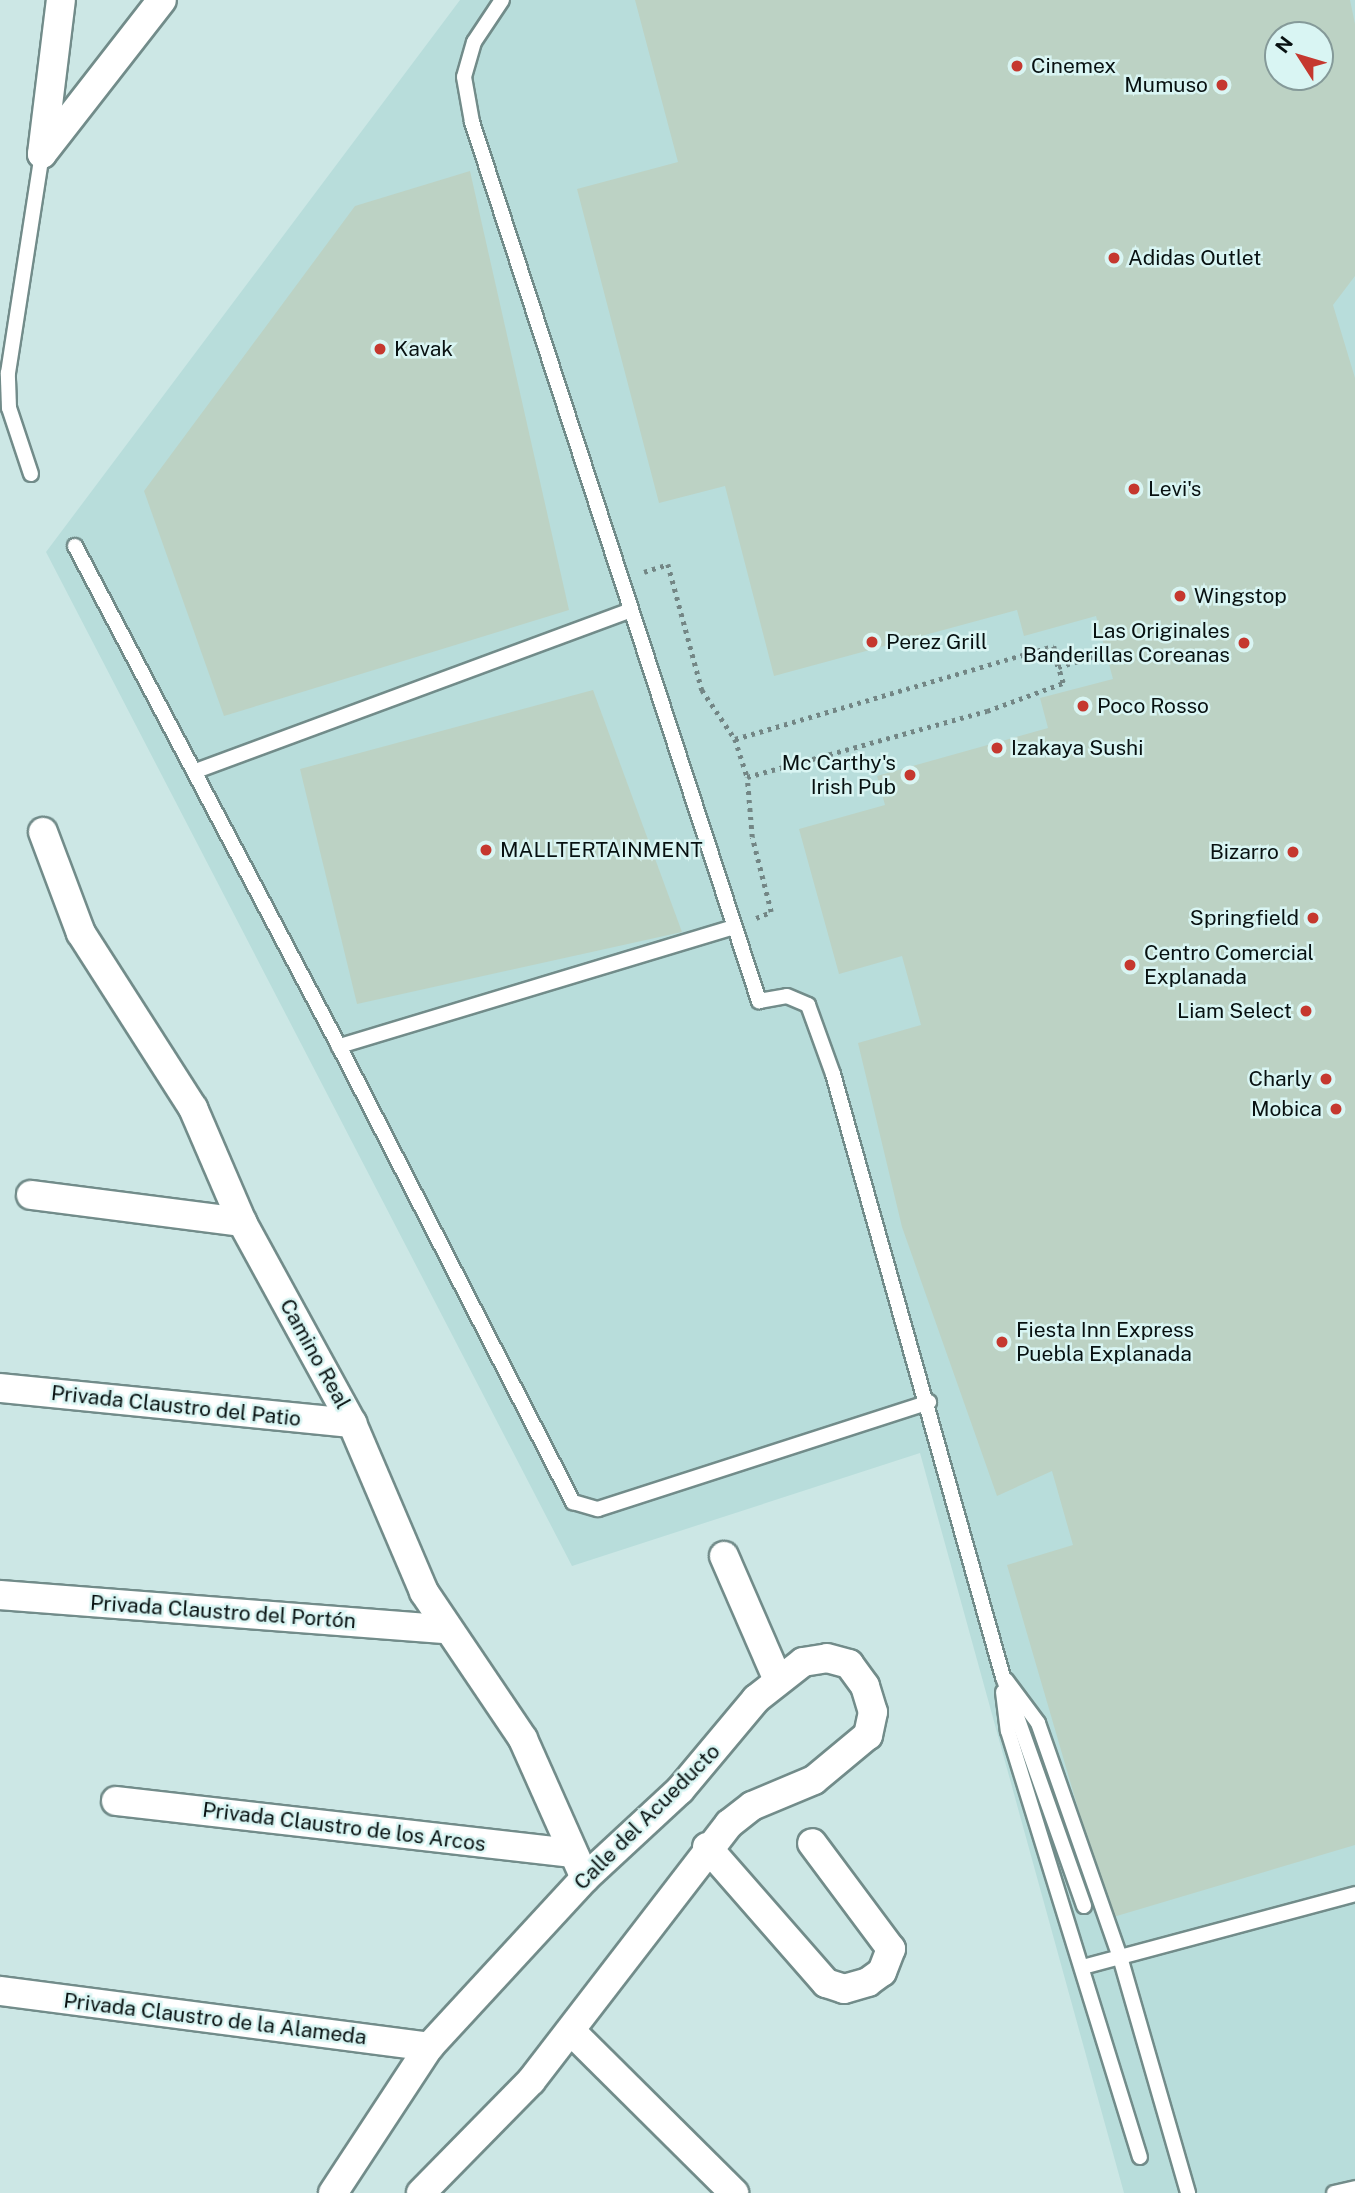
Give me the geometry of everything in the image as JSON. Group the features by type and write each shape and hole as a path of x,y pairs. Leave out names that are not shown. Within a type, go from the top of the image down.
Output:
{"street":[{"path":"42,154 61,0"},
{"path":"42,154 162,0"},
{"name":"Camino Real","path":"43,832 81,933 162,1053 243,1222 352,1423 424,1592 446,1629 523,1739 579,1865"},
{"path":"31,1195 243,1222"},
{"name":"Privada Claustro del Patio","path":"0,1388 352,1423"},
{"path":"724,1556 777,1678"},
{"name":"Privada Claustro del Portón","path":"0,1595 446,1629"},
{"name":"Calle del Acueducto","path":"345,2188 429,2048 579,1865 680,1790 777,1678 803,1662 827,1658 849,1664 865,1686 873,1712 869,1735 814,1780 752,1806 707,1847 571,2031 433,2189"},
{"name":"Privada Claustro de los Arcos","path":"116,1801 579,1865"},
{"path":"707,1847 826,1983 844,1989 868,1982 882,1972 891,1949 812,1843"},
{"name":"Privada Claustro de la Alameda","path":"0,1991 429,2048"},
{"path":"571,2031 734,2193"}],"lane":[{"path":"502,0 474,42 464,77 471,122 618,581 759,1002 787,996 808,1005 929,1402 1003,1676 1084,1906"},
{"path":"31,474 9,408 8,373 42,154"},
{"path":"75,546 196,771 573,1502 598,1509 929,1402"},
{"path":"196,771 628,611"},
{"path":"339,1046 734,927"},
{"path":"1003,1676 1038,1723 1120,1957 1188,2193"},
{"path":"1003,1676 1008,1731 1140,2157"},
{"path":"1083,1968 1355,1894"},
{"path":"1334,2193 1355,2188"}],"path":[{"path":"618,581 668,564 702,690 734,739 747,777 752,836 771,912 734,927"},
{"path":"734,739 1054,646 1063,683 987,711 747,777"},
{"path":"1058,667 1105,653"}],"shaded area":[{"path":"460,0 1355,0 1355,2193 1124,2193 920,1453 572,1566 46,552"}],"building":[{"name":"Centro Comercial Explanada","path":"635,0 1350,0 1355,24 1355,276 1333,305 1355,378 1355,1845 1110,1918 1007,1565 1073,1545 1052,1471 997,1496 902,1227 858,1043 921,1025 902,956 839,974 799,829 885,805 877,776 1048,728 1040,698 1113,679 1096,616 1024,636 1017,610 774,676 725,486 659,503 577,189 678,162"},
{"name":"Kavak","path":"470,171 569,610 224,716 144,491 355,206"},
{"name":"MALLTERTAINMENT","path":"593,690 682,932 357,1004 300,769"}],"place":[{"name":"Cinemex","path":"1017,66"},
{"name":"Mumuso","path":"1222,85"},
{"name":"Adidas Outlet","path":"1114,258"},
{"name":"Kavak","path":"380,349"},
{"name":"Levi's","path":"1134,489"},
{"name":"Wingstop","path":"1180,596"},
{"name":"Perez Grill","path":"872,642"},
{"name":"Las Originales Banderillas Coreanas","path":"1244,643"},
{"name":"Poco Rosso","path":"1083,706"},
{"name":"Izakaya Sushi","path":"997,748"},
{"name":"Mc Carthy's Irish Pub","path":"910,775"},
{"name":"MALLTERTAINMENT","path":"486,850"},
{"name":"Bizarro","path":"1293,852"},
{"name":"Springfield","path":"1313,918"},
{"name":"Centro Comercial Explanada","path":"1130,965"},
{"name":"Liam Select","path":"1306,1011"},
{"name":"Charly","path":"1326,1079"},
{"name":"Mobica","path":"1336,1109"},
{"name":"Fiesta Inn Express Puebla Explanada","path":"1002,1342"}]}
